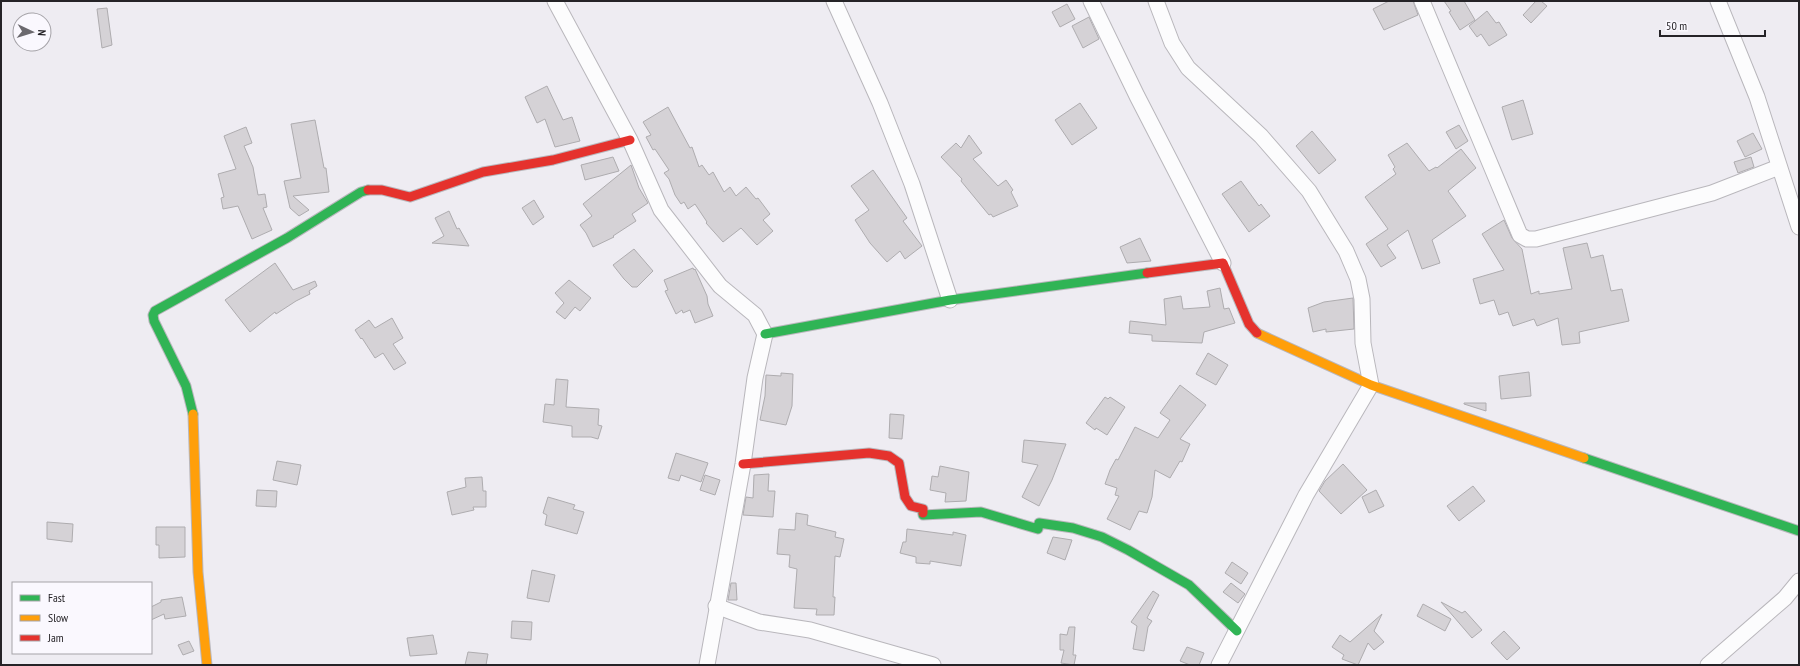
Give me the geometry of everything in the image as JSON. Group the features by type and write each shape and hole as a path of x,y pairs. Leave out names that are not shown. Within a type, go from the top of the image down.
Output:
{"street":[{"path":"555,1 630,140 661,210 720,286 755,315 765,334 755,378 743,464 716,606 707,665"},
{"path":"834,1 880,103 912,184 950,300"},
{"path":"1091,1 1137,96 1223,262 1249,324 1254,331 1371,385 1799,531"},
{"path":"1156,1 1172,42 1188,68 1261,136 1309,191 1346,251 1358,279 1362,299 1363,343 1371,385 1306,495 1219,665"},
{"path":"1422,1 1520,235 1526,239 1536,239 1712,192 1779,167"},
{"path":"1718,1 1757,97 1799,227"},
{"path":"207,665 198,572 194,417 186,386 177,365 154,322 153,315 155,311 287,238 367,190 373,188 386,190 400,196 410,197 483,172 553,160 630,140"},
{"path":"765,334 950,300 1223,262"},
{"path":"743,464 869,453 889,456 899,463 905,497 911,506 923,509 922,515 981,512 1038,529 1039,523 1073,528 1102,537 1189,585 1237,631"},
{"path":"1708,665 1785,598 1799,581"},
{"path":"716,606 759,622 810,630 933,665"}],"building":[{"path":"1389,1 1413,1 1418,15 1384,30 1373,9"},
{"path":"1444,1 1464,1 1475,20 1460,30 1449,12 1451,11"},
{"path":"1536,1 1541,1 1547,6 1531,23 1523,15"},
{"path":"1067,4 1075,19 1060,27 1052,12"},
{"path":"107,8 112,45 102,48 97,9"},
{"path":"1487,11 1496,23 1499,22 1507,35 1489,46 1481,34 1477,37 1469,26"},
{"path":"1089,17 1099,39 1083,48 1072,26"},
{"path":"547,86 563,120 572,117 580,141 555,147 545,119 537,123 525,97"},
{"path":"1523,100 1533,134 1512,140 1502,107"},
{"path":"1080,103 1097,128 1072,145 1055,120"},
{"path":"668,107 690,148 692,147 699,167 702,165 709,175 713,172 724,192 730,187 736,196 746,187 756,199 758,198 770,214 763,220 773,231 757,245 741,228 723,242 706,223 707,222 695,204 688,209 684,202 681,204 675,195 669,179 664,173 669,170 655,149 653,150 646,137 651,135 643,122"},
{"path":"315,120 324,168 326,168 329,192 293,196 309,210 299,216 290,208 284,181 301,178 291,124"},
{"path":"1459,125 1468,141 1456,149 1446,132"},
{"path":"246,127 252,143 244,146 253,167 258,195 265,194 267,207 263,208 272,230 252,239 238,206 223,209 221,198 224,197 218,174 236,169 224,136"},
{"path":"1312,131 1336,160 1319,174 1296,146"},
{"path":"1753,133 1762,149 1745,157 1737,141"},
{"path":"969,135 982,153 973,159 998,186 1006,180 1013,190 1011,192 1018,206 993,217 991,214 989,215 961,181 962,179 941,157 956,143 961,148"},
{"path":"1407,143 1429,171 1436,167 1437,168 1461,149 1476,168 1448,191 1466,216 1432,240 1440,263 1422,269 1408,230 1387,245 1396,258 1381,267 1366,244 1388,229 1365,197 1396,174 1393,169 1395,167 1388,155"},
{"path":"613,157 619,171 585,180 581,165"},
{"path":"1751,157 1754,167 1738,173 1734,162"},
{"path":"631,165 639,188 648,203 632,214 636,221 613,236 614,237 593,247 580,225 592,216 583,204"},
{"path":"873,170 907,218 903,221 922,246 905,259 900,251 887,262 870,243 855,220 869,210 851,186"},
{"path":"1241,181 1259,206 1261,204 1270,216 1249,232 1222,194"},
{"path":"534,200 544,217 533,225 522,208"},
{"path":"449,211 457,229 459,228 469,246 432,243 444,236 435,218"},
{"path":"1504,220 1512,238 1522,249 1531,294 1539,291 1539,294 1572,289 1563,248 1587,243 1591,258 1603,255 1611,291 1622,289 1629,321 1579,332 1580,343 1562,345 1558,318 1537,326 1534,319 1513,326 1508,312 1499,315 1494,300 1480,304 1473,279 1504,270 1482,234"},
{"path":"1140,238 1151,261 1127,263 1120,247"},
{"path":"634,249 653,271 637,287 632,287 613,265"},
{"path":"275,263 293,290 315,281 317,286 309,291 310,294 276,314 275,312 250,332 225,300"},
{"path":"693,268 694,270 695,269 707,296 708,304 713,316 695,323 690,310 683,313 682,310 676,314 665,291 668,290 664,280"},
{"path":"569,280 591,298 580,311 575,307 565,319 556,312 564,303 555,293"},
{"path":"1220,288 1224,309 1229,308 1235,323 1204,332 1202,343 1152,341 1152,335 1129,333 1130,321 1166,325 1164,299 1181,296 1183,309 1210,307 1207,291"},
{"path":"1353,298 1354,329 1326,332 1326,329 1313,332 1308,308 1324,302"},
{"path":"392,318 403,338 393,344 406,363 394,370 383,353 375,358 355,330 369,320 375,328"},
{"path":"1208,353 1228,365 1216,385 1196,374"},
{"path":"1529,372 1531,396 1501,399 1499,376"},
{"path":"781,373 793,374 792,406 786,425 760,420 765,396 766,375 781,376"},
{"path":"556,379 568,380 566,407 599,409 598,425 602,426 598,439 591,437 572,437 572,426 543,422 545,404 554,405"},
{"path":"1180,385 1206,405 1180,439 1190,444 1182,462 1180,461 1170,478 1155,470 1152,497 1147,513 1139,511 1130,530 1107,519 1119,496 1115,495 1117,488 1105,484 1110,470 1116,459 1118,460 1135,427 1158,438 1170,420 1160,413"},
{"path":"1105,397 1108,399 1110,397 1125,407 1107,435 1096,428 1095,430 1086,423"},
{"path":"1486,403 1486,411 1464,404"},
{"path":"890,414 904,415 902,439 889,438"},
{"path":"1024,440 1066,444 1052,480 1039,506 1022,497 1038,465 1022,462"},
{"path":"676,453 708,463 701,482 681,475 679,481 668,478"},
{"path":"277,461 301,465 297,485 273,480"},
{"path":"1343,464 1367,490 1341,514 1319,491 1325,481"},
{"path":"940,466 969,472 966,501 945,502 946,493 930,490 932,476 938,477"},
{"path":"769,474 768,491 775,491 773,517 743,515 746,497 753,498 754,475"},
{"path":"705,475 720,480 715,495 700,490"},
{"path":"482,477 483,491 486,491 486,507 473,507 474,510 452,515 447,492 466,487 465,478"},
{"path":"1473,486 1485,501 1459,521 1447,506"},
{"path":"257,490 277,491 276,507 256,506"},
{"path":"1376,490 1384,506 1369,513 1362,497"},
{"path":"548,497 575,505 573,509 584,512 577,534 545,525 547,515 543,513"},
{"path":"796,513 808,515 807,525 836,532 835,537 844,539 840,557 835,556 833,597 835,597 834,615 816,615 817,609 794,608 797,569 789,567 790,555 777,554 779,529 795,530"},
{"path":"47,522 73,524 72,542 47,539"},
{"path":"156,527 185,527 185,557 159,558 159,545 156,545"},
{"path":"907,529 953,535 953,532 966,535 961,566 930,561 930,564 916,563 916,557 900,553 903,542 906,542"},
{"path":"1053,537 1072,540 1065,560 1047,553"},
{"path":"1232,562 1248,573 1241,584 1225,573"},
{"path":"532,570 555,575 549,602 527,598"},
{"path":"731,583 736,583 737,600 728,600"},
{"path":"1231,583 1245,594 1238,603 1223,592"},
{"path":"1153,591 1159,595 1147,618 1152,621 1148,627 1144,651 1133,649 1137,626 1131,622"},
{"path":"182,597 186,616 165,619 164,614 152,620 152,606 161,602 161,600"},
{"path":"1441,602 1462,613 1465,611 1482,630 1472,638"},
{"path":"1423,604 1451,619 1445,631 1417,616"},
{"path":"1382,614 1374,631 1384,642 1374,650 1368,643 1358,665 1342,659 1344,655 1332,647 1340,635 1350,642"},
{"path":"512,621 532,622 531,640 511,638"},
{"path":"1069,627 1075,627 1073,655 1076,655 1074,665 1061,663 1064,650 1060,650 1060,634 1067,635"},
{"path":"1504,631 1520,648 1507,660 1491,643"},
{"path":"433,635 437,654 410,656 407,638"},
{"path":"189,641 194,651 183,655 178,645"},
{"path":"1187,647 1204,653 1199,665 1190,665 1180,661"},
{"path":"468,652 488,654 486,665 465,665"}],"traffic: fast":[{"path":"193,414 186,386 154,321 153,315 155,311 287,238 361,192 368,190"},
{"path":"765,334 950,300 1147,273"},
{"path":"1584,458 1799,531"},
{"path":"923,513 923,515 981,512 1038,529 1039,523 1073,528 1102,537 1189,585 1237,631"}],"traffic: slow":[{"path":"1257,333 1371,385 1584,458"},
{"path":"193,414 198,572 207,665"}],"traffic: jam":[{"path":"368,190 382,190 410,197 483,172 553,160 630,140"},
{"path":"1147,273 1223,263 1249,324 1257,333"},
{"path":"743,464 869,453 889,456 899,463 905,497 911,506 923,509 923,513"}]}
